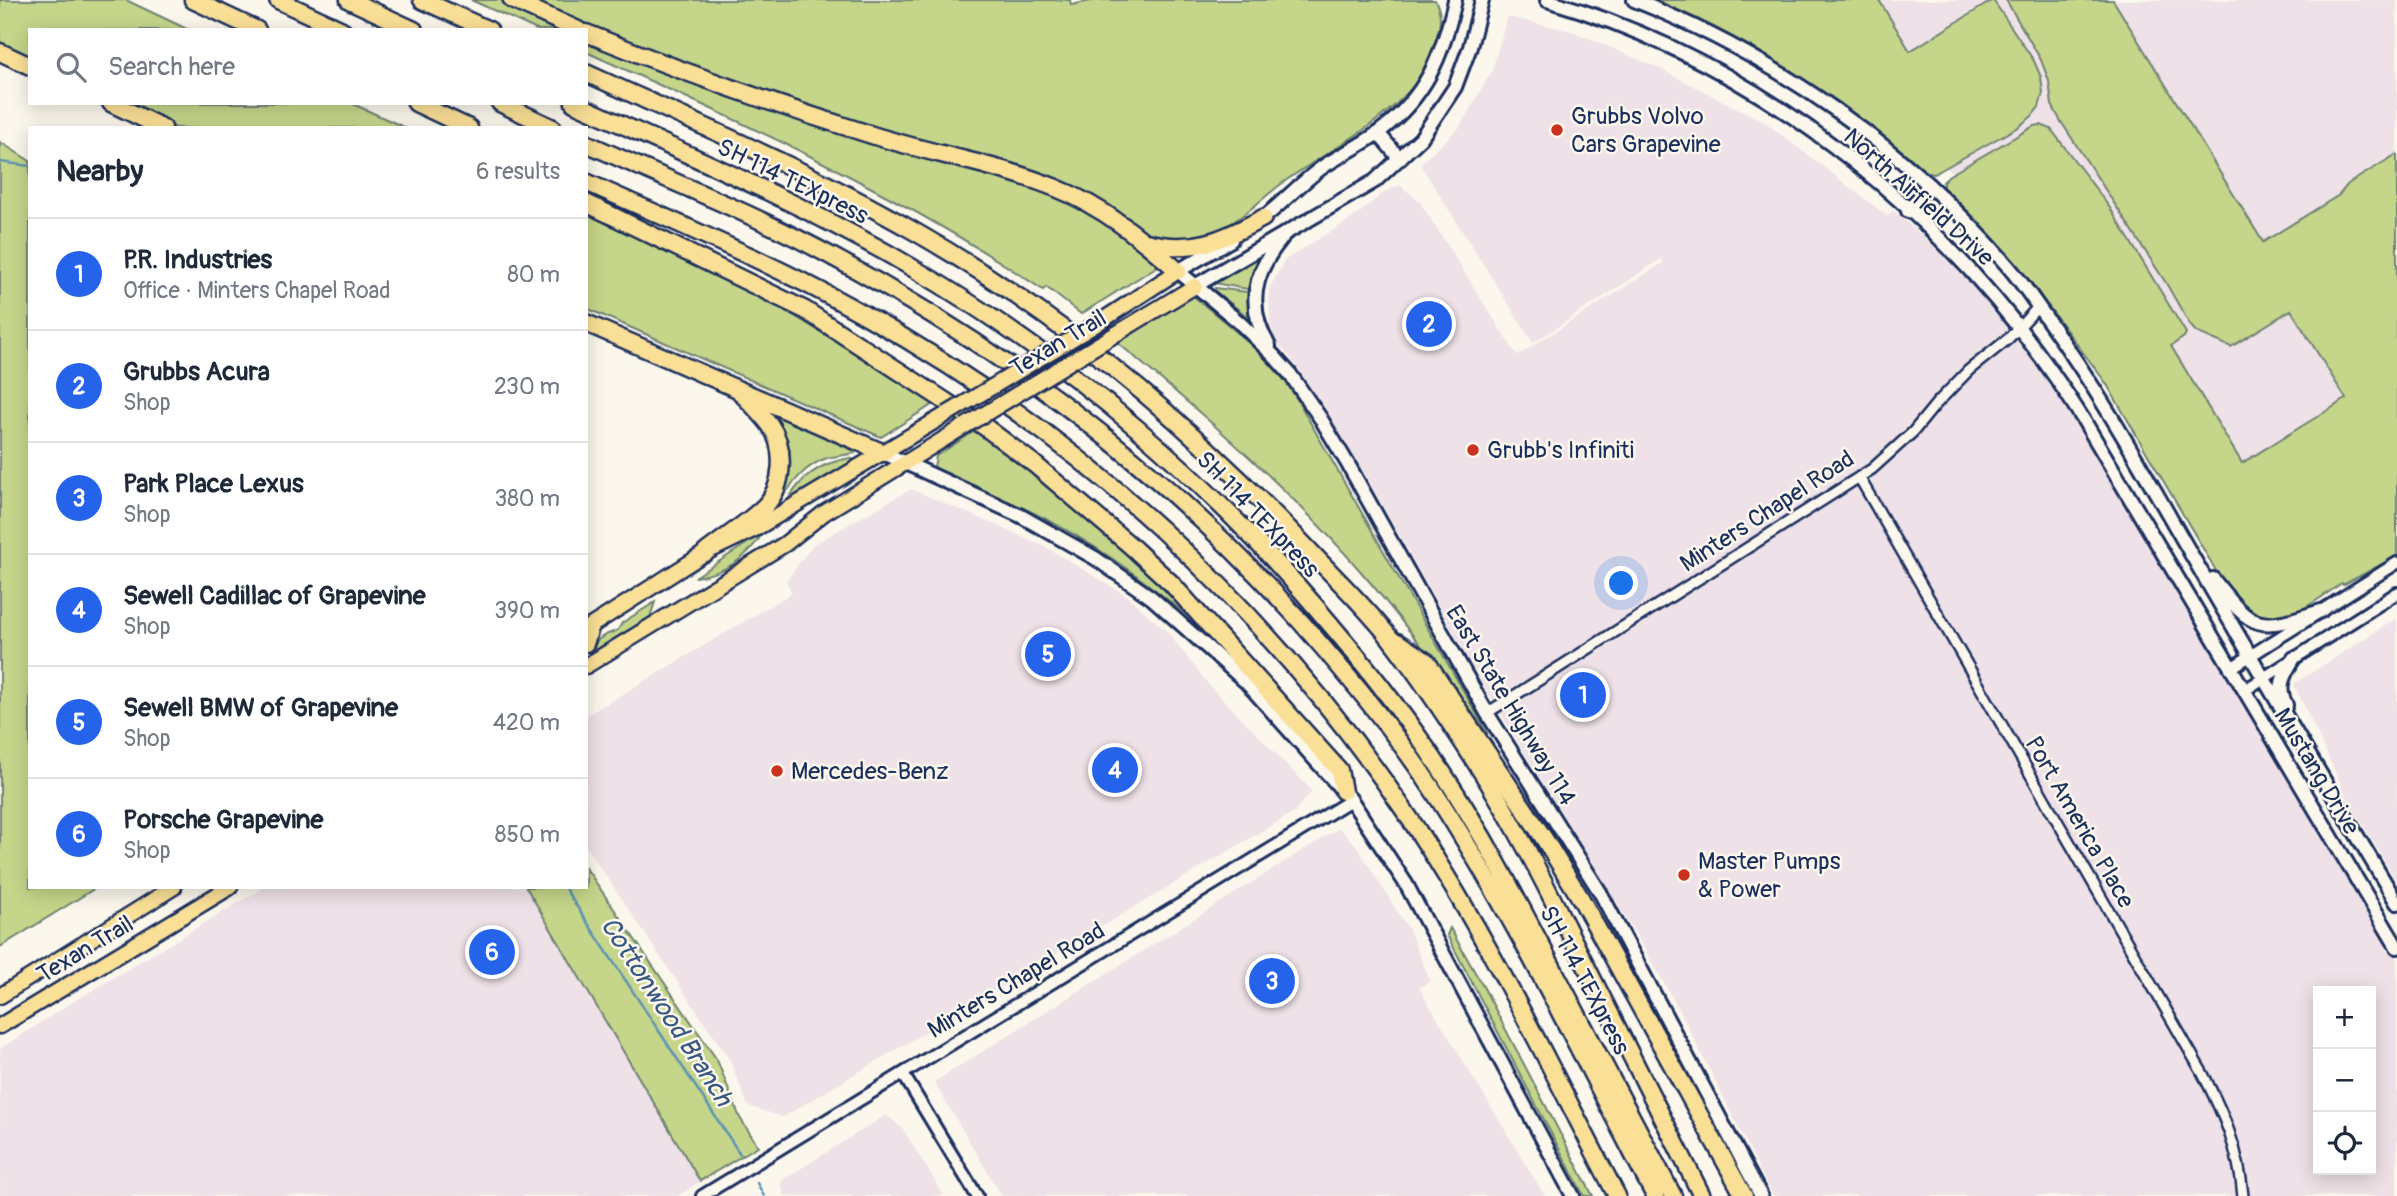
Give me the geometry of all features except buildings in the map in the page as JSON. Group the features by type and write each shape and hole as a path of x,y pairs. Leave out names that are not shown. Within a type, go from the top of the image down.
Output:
{"highway":[{"path":"193,0 253,28"},
{"path":"278,0 338,28"},
{"path":"349,0 410,28"},
{"path":"422,0 485,28"},
{"path":"512,0 575,28"},
{"path":"588,34 722,86 799,112 1057,188 1102,212 1144,241 1178,271"},
{"path":"0,52 28,65"},
{"path":"588,75 782,163 914,231 1044,315 1122,373 1203,443 1245,484 1389,636 1474,759 1543,879 1702,1196"},
{"path":"114,105 159,126"},
{"path":"420,105 466,126"},
{"path":"504,105 550,126"},
{"name":"SH 114 TEXpress","path":"578,105 786,200 895,257 941,285 1020,337 1075,378 1148,438 1226,510 1284,571 1363,663 1443,772 1511,888 1673,1196"},
{"name":"SH 114 TEXpress","path":"588,144 828,254 946,322 1079,414 1212,529 1307,628 1392,731 1429,784 1498,898 1655,1196"},
{"path":"588,183 802,281 953,368 1079,459 1130,502 1230,597 1322,700 1404,810 1462,901 1617,1196"},
{"path":"588,204 806,310 974,420 1033,463 1131,546 1196,609 1339,770 1347,796"},
{"path":"1144,241 1163,246 1189,247 1224,238 1263,218"},
{"path":"588,324 884,453"},
{"path":"705,553 764,506 773,495 781,468 780,449 774,434 737,388"},
{"path":"1389,636 1427,662 1516,793 1581,899 1744,1196"}],"main road":[{"path":"1444,0 1452,14"},
{"name":"Texan Trail","path":"589,627 705,553 755,529 884,453 1237,237 1323,167 1378,133 1415,99 1431,74 1443,47 1455,0"},
{"name":"Texan Trail","path":"588,661 785,544 824,513 965,426 1289,229 1375,181 1421,138 1455,87 1482,0"},
{"name":"North Airfield Drive","path":"1547,0 1592,13 1635,30 1729,78 1786,112 1838,149 1956,255 2019,326 2083,419 2245,690"},
{"name":"North Airfield Drive","path":"1634,0 1682,19 1784,75 1877,141 1929,185 2008,266 2073,355 2141,466 2263,678"},
{"path":"1378,133 1400,159"},
{"path":"1909,211 1929,185"},
{"path":"1274,356 1262,335 1255,311 1255,291 1262,268 1273,248 1289,229"},
{"name":"East State Highway 114","path":"1178,271 1239,322 1274,356 1305,396 1349,466 1487,713 1600,892 1761,1196"},
{"path":"884,453 1021,516 1095,558 1152,598 1246,682 1347,796 1406,884 1573,1196"},
{"path":"2181,536 2234,606 2256,622 2287,622 2321,611"},
{"path":"2294,658 2280,686 2282,698 2329,789"},
{"name":"Mustang Drive","path":"2263,678 2397,903"},
{"name":"Mustang Drive","path":"2245,690 2397,947"},
{"name":"Texan Trail","path":"0,996 171,889"},
{"name":"Texan Trail","path":"0,1025 227,889"}],"street":[{"name":"Minters Chapel Road","path":"1487,713 1859,477 1898,448 1952,388 2038,307"},
{"name":"Port America Place","path":"1859,477 2203,1074 2231,1133 2243,1196"},
{"path":"2231,668 2397,563"},
{"path":"2245,690 2397,593"},
{"name":"Minters Chapel Road","path":"702,1196 903,1074 1347,796"},
{"path":"903,1074 977,1196"}],"shaded area":[{"path":"1701,0 2397,0 2397,531 2308,582 1982,197 1861,98"},
{"path":"1507,17 1572,31 1658,68 1766,123 1887,216 1893,210 1936,248 1976,290 2036,361 2087,436 2275,757 2397,958 2397,1196 1773,1196 1679,1009 1631,926 1486,690 1365,474 1317,396 1275,341 1270,321 1269,289 1285,260 1356,216 1386,191 1400,185 1420,202 1517,356 1663,263 1661,259 1533,343 1420,164 1459,128 1492,71"},
{"path":"911,489 1044,546 1127,596 1168,633 1208,684 1312,791 1294,812 783,1117 748,1106 730,1060 588,849 588,715 792,593 786,581 813,545"},
{"path":"2397,618 2397,882 2349,801 2294,684"},
{"path":"1339,828 1355,844 1409,930 1430,981 1419,988 1545,1196 1002,1196 934,1082"},
{"path":"262,889 527,889 700,1181 678,1196 0,1196 0,1049"},
{"path":"886,1115 903,1129 944,1196 784,1196 781,1181"}],"green space":[{"path":"0,0 126,0 185,28 28,28 28,59 0,47"},
{"path":"471,0 501,0 559,26 533,28"},
{"path":"529,0 1070,0 1071,5 1096,0 1435,0 1440,18 1438,36 1430,60 1417,82 1378,120 1288,179 1227,226 1198,236 1179,238 1178,241 1151,235 1112,213 814,111 628,43"},
{"path":"1653,0 1879,0 1910,51 1993,0 2034,61 2041,77 2043,93 2039,107 2018,127 1934,174 1925,172 1840,103 1765,55"},
{"path":"2006,0 2113,0 2263,242 2339,195 2348,184 2397,154 2397,556 2343,585 2342,583 2310,605 2287,616 2262,617 2245,609 2232,598 2106,383 2025,275 1943,189 1943,182 1948,176 2034,126 2041,125 2051,129 2110,208 2186,333 2171,346 2242,463 2346,399 2291,310 2231,347 2196,332 2190,325 2166,283 2060,120 2052,105 2049,81 2041,60"},
{"path":"588,39 1050,192 1101,219 1161,264 1081,314 1046,287 1043,290 934,222 820,161 588,53"},
{"path":"128,105 355,105 402,126 172,126"},
{"path":"0,142 28,160 28,889 94,889 0,947"},
{"path":"588,210 751,289 935,403 881,437 588,309"},
{"path":"1263,255 1247,289 1214,283"},
{"path":"1215,288 1250,294 1252,320 1215,291"},
{"path":"1192,295 1256,350 1290,387 1488,734 1395,613 1306,512 1182,397 1118,343"},
{"path":"768,412 855,453 827,458 813,465 796,479 782,498"},
{"path":"975,431 1092,521 1200,622 1197,624 1139,577 1076,536 1032,512 934,467 936,456"},
{"path":"850,458 856,461 786,503 812,473 829,463"},
{"path":"763,533 750,550 734,563 716,572 695,577"},
{"path":"655,602 650,617 594,649 600,639 618,630 622,623"},
{"path":"588,871 717,1060 740,1118 758,1146 700,1181 527,889 588,889"},
{"path":"1450,928 1593,1196 1584,1196 1447,935"}],"waterway":[{"name":"Cottonwood Branch","path":"0,162 28,166"},
{"name":"Cottonwood Branch","path":"565,889 740,1154"},
{"name":"Cottonwood Branch","path":"757,1183 764,1196"}],"place":[{"name":"Grubbs Volvo Cars Grapevine","path":"1557,130"},
{"name":"Grubbs Acura","path":"1429,324"},
{"name":"Grubb's Infiniti","path":"1473,450"},
{"name":"Sewell BMW of Grapevine","path":"1048,654"},
{"name":"P.R. Industries","path":"1583,695"},
{"name":"Sewell Cadillac of Grapevine","path":"1115,770"},
{"name":"Mercedes-Benz","path":"777,771"},
{"name":"Master Pumps & Power","path":"1684,875"},
{"name":"Porsche Grapevine","path":"492,952"},
{"name":"Park Place Lexus","path":"1272,981"}]}
